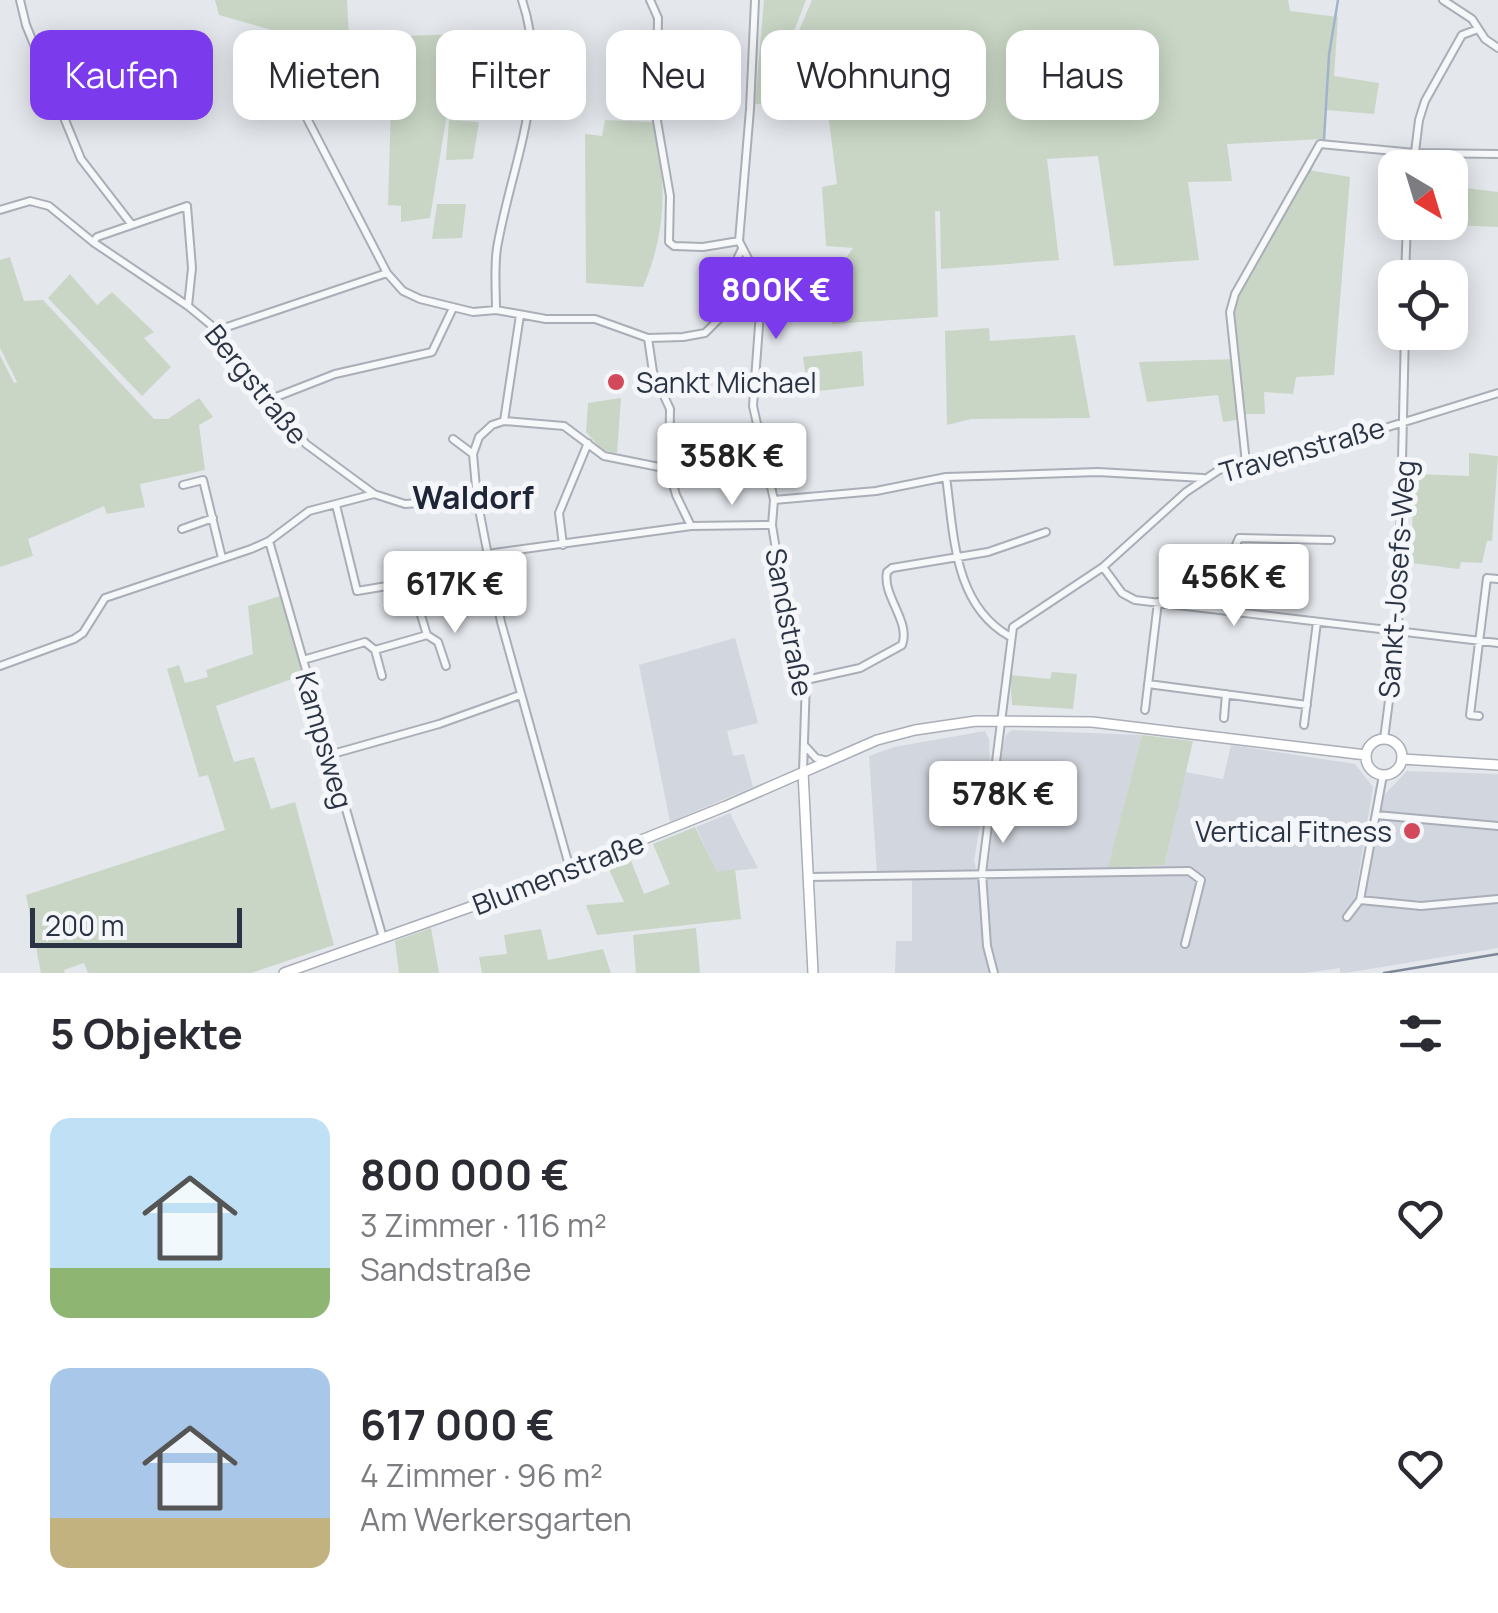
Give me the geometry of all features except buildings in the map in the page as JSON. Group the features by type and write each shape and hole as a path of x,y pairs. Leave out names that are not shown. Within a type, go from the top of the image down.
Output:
{"main road":[{"name":"Blumenstraße","path":"284,973 570,869 895,735 958,723 1092,722 1366,755"},
{"path":"1384,739 1398,745 1402,758 1394,772 1383,775 1371,769 1366,755 1372,744 1384,739"},
{"path":"1402,758 1498,765"},
{"path":"803,772 813,973"},
{"path":"773,786 786,786 803,802"}],"street":[{"path":"20,0 26,25 81,159 132,224"},
{"path":"496,310 496,250 529,106 532,30 522,0"},
{"path":"308,120 387,273 403,291 473,312 496,310 520,316 594,319 648,338 705,333 726,312 741,245 674,246 667,234 670,196 656,115 658,18 650,0"},
{"name":"Sandstraße","path":"756,0 741,245 756,274 760,299 752,406 774,500 772,525 783,593 806,680 803,772"},
{"path":"1443,0 1472,19 1498,48"},
{"path":"1415,150 1425,101 1462,36 1478,29"},
{"path":"1246,463 1230,312 1235,294 1322,144 1383,150"},
{"path":"1468,154 1498,154"},
{"name":"Bergstraße","path":"0,210 40,202 188,306 217,330 314,452 374,494 405,504 477,499"},
{"path":"92,242 187,206 192,268 188,306"},
{"path":"217,330 387,273"},
{"path":"271,399 336,374 432,352 453,308"},
{"path":"504,421 520,316"},
{"path":"648,338 652,372 670,409 669,469 691,526"},
{"name":"Sankt-Josefs-Weg","path":"1384,739 1398,631 1405,350"},
{"name":"Travenstraße","path":"774,500 876,490 946,477 1103,472 1204,479 1220,470 1346,440 1498,393"},
{"path":"570,869 520,695 487,554 473,454 479,437 492,425 504,421 564,426 615,460 669,469"},
{"path":"453,439 473,454"},
{"path":"563,544 558,513 588,443"},
{"path":"946,477 961,578 969,595 1010,636"},
{"path":"994,973 986,946 982,873 1013,627 1102,567 1204,479"},
{"path":"184,485 203,480 222,558"},
{"path":"0,666 74,640 105,598 269,541 310,511 374,494"},
{"path":"336,505 357,592 412,582 427,635 438,642 446,666"},
{"path":"182,528 212,518"},
{"path":"487,554 691,526 772,525"},
{"path":"806,680 860,668 898,648 904,633 886,583 887,572 897,565 988,552 1046,532"},
{"path":"1230,610 1236,545 1242,536 1331,540"},
{"name":"Kampsweg","path":"269,541 382,938"},
{"path":"1102,567 1128,598 1498,643"},
{"path":"1479,716 1470,715 1488,578 1498,579"},
{"path":"1145,710 1158,601"},
{"path":"1304,725 1317,622"},
{"path":"375,650 427,635"},
{"path":"303,660 365,642 375,650 382,676"},
{"path":"1148,684 1306,705"},
{"path":"1224,718 1226,694"},
{"path":"329,755 439,724 520,695"},
{"path":"805,746 810,754 828,761"},
{"path":"1347,917 1360,900 1383,775"},
{"path":"1376,815 1498,826"},
{"path":"808,877 1190,870 1201,880 1185,944"},
{"path":"1360,900 1421,906 1498,900"}],"shaded area":[{"path":"735,638 758,723 727,731 733,756 744,754 753,787 670,822 639,665"},
{"path":"1012,730 1142,735 1109,868 1165,865 1185,772 1223,779 1231,745 1355,764 1373,787 1355,897 1364,897 1384,795 1407,771 1498,774 1498,948 1345,973 1340,973 1340,968 1305,973 895,973 896,941 912,941 912,878 987,876 1003,746"},
{"path":"985,731 990,765 976,868 971,872 877,874 869,756 894,747"},
{"path":"730,813 758,868 717,873 696,827"}],"green space":[{"path":"215,0 347,0 349,30 272,30 219,15"},
{"path":"764,0 806,0 795,30 761,30"},
{"path":"812,0 1288,0 1290,11 1338,17 1334,76 1379,83 1374,114 1326,110 1324,139 1227,144 1232,181 1188,182 1199,260 1114,266 1098,156 1047,159 1059,260 941,269 940,211 935,211 938,317 832,324 831,298 817,298 853,248 826,246 822,187 837,184 829,120 986,120 986,30 799,30"},
{"path":"436,35 436,120 446,120 430,218 401,222 401,206 388,205 391,120 416,120 416,36"},
{"path":"761,35 761,104 755,104"},
{"path":"449,120 479,122 473,159 446,160"},
{"path":"605,120 653,122 661,165 662,206 657,246 643,287 586,283 585,134 602,136"},
{"path":"1308,170 1350,177 1334,375 1296,377 1293,394 1264,392 1265,414 1243,414 1223,422 1218,395 1147,402 1139,362 1238,359 1233,312 1237,297"},
{"path":"1468,188 1498,192 1498,227 1468,226"},
{"path":"437,204 466,204 462,238 432,239"},
{"path":"10,257 24,301 43,300 154,419 168,419 199,398 213,417 199,425 205,470 140,484 145,507 107,514 104,506 28,539 33,556 0,567 0,355 14,383 17,382 0,348 0,260"},
{"path":"70,274 97,305 112,292 154,332 144,338 171,367 142,396 48,298"},
{"path":"989,328 990,341 1075,335 1090,418 971,419 947,425 945,331"},
{"path":"862,351 864,386 808,392 803,357"},
{"path":"621,398 617,453 602,450 586,432 588,403"},
{"path":"1469,453 1498,456 1492,541 1487,541 1482,563 1461,562 1459,569 1411,563 1414,474 1469,476"},
{"path":"280,596 303,675 216,706 234,762 254,757 271,809 295,802 334,945 251,973 88,973 84,963 64,970 65,973 41,973 26,895 225,830 208,775 199,777 167,669 179,665 185,683 208,677 206,670 253,654 248,606"},
{"path":"1052,672 1077,674 1073,709 1012,705 1010,675 1050,679"},
{"path":"1142,735 1193,741 1165,865 1108,868"},
{"path":"695,827 717,872 735,869 741,919 597,935 586,905 624,902 606,863 628,853 644,894 670,884 653,844"},
{"path":"431,928 439,973 399,973 395,941"},
{"path":"696,928 700,973 636,973 633,935"},
{"path":"541,929 548,960 603,949 611,973 482,973 479,957 507,954 504,935"}],"waterway":[{"path":"1309,172 1324,140 1329,55 1338,0"}],"tram line":[{"path":"1384,973 1498,954"}],"place":[{"name":"Sankt Michael","path":"616,382"},
{"name":"Vertical Fitness","path":"1412,831"}],"district":[{"name":"Waldorf","path":"473,497"}]}
